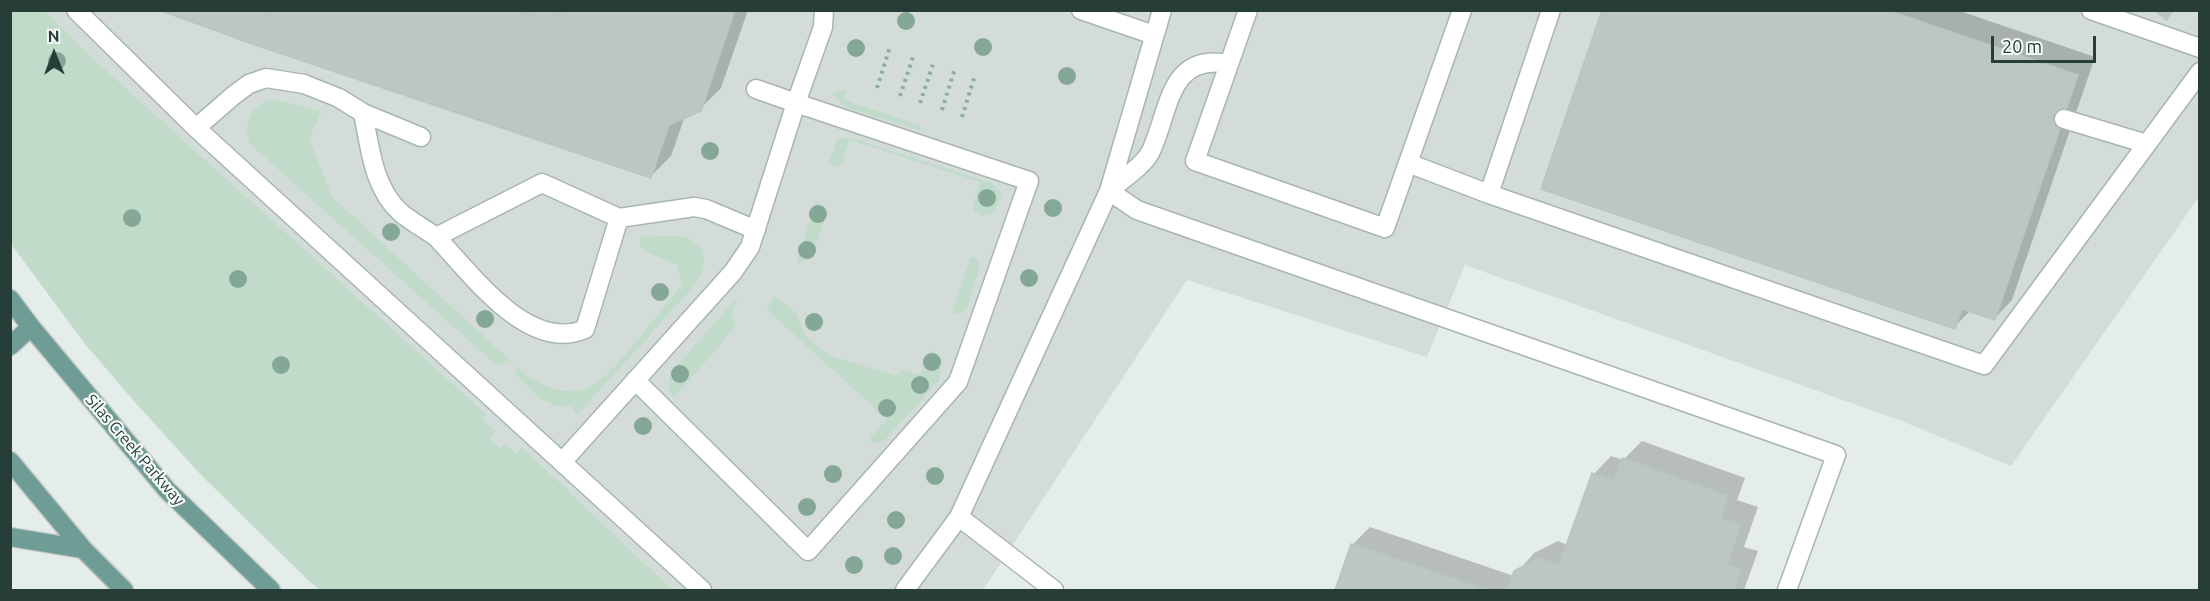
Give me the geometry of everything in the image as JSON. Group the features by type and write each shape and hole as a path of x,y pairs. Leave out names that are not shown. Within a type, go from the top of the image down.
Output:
{"main road":[{"name":"Silas Creek Parkway","path":"10,299 167,490 271,591"},
{"path":"10,346 31,327"},
{"path":"10,461 83,549 124,591"},
{"path":"10,537 83,549"}],"lane":[{"path":"76,10 196,128 702,591"},
{"path":"562,461 733,272 750,247 823,27 824,10"},
{"path":"1080,10 1154,35"},
{"path":"1154,10 1154,35"},
{"path":"905,591 959,517 1109,191 1161,10"},
{"path":"1154,35 1171,10"},
{"path":"1248,10 1195,161 1385,228 1462,10"},
{"path":"1489,194 1551,10"},
{"path":"2091,10 2199,48"},
{"path":"1109,191 1149,155 1177,80 1189,68 1218,62 1229,64"},
{"path":"1408,163 1489,194 1984,365 2199,72"},
{"path":"196,128 249,84 266,78 304,84 339,98 363,113 421,137"},
{"path":"635,381 808,552 958,382 1029,182 756,89"},
{"path":"363,113 376,172 386,194 401,212 436,237 495,299 522,322 552,334 573,334 585,329 620,218"},
{"path":"2064,119 2147,144"},
{"path":"436,237 542,183 620,218 694,207 706,209 756,230"},
{"path":"1109,191 1137,210 1836,455 1787,591"},
{"path":"959,517 1054,591"}],"path":[{"path":"877,88 890,47"},
{"path":"900,96 914,54"},
{"path":"920,103 934,60"},
{"path":"942,110 955,68"},
{"path":"962,117 975,75"}],"shaded area":[{"path":"11,10 2199,11 2199,197 2011,466 1899,420 1465,265 1427,357 1187,280 983,590 508,590"}],"green space":[{"path":"10,11 45,11 79,46 486,414 482,419 496,432 489,438 500,448 505,443 516,454 522,447 672,590 320,590 311,583 201,475 133,400 85,344 11,244"},
{"path":"846,89 843,99 920,126 922,131 847,108 832,93"},
{"path":"275,99 321,112 309,138 332,197 527,376 545,386 561,391 575,391 600,380 623,358 682,285 677,265 640,248 640,238 676,236 694,242 700,247 703,255 704,263 701,274 695,285 577,415 572,406 554,404 540,397 515,373 518,369 507,360 502,365 495,364 250,144 247,129 251,115 260,104"},
{"path":"838,138 854,139 992,183 1002,195 994,213 981,216 975,212 973,207 980,182 850,140 842,163 834,167 828,164"},
{"path":"816,202 824,206 827,213 811,259 796,263"},
{"path":"970,258 977,258 980,265 967,309 963,313 956,314 953,310"},
{"path":"775,296 795,312 807,337 821,350 834,357 896,376 902,369 920,375 928,353 934,351 941,362 939,380 885,440 873,444 870,438 887,419 767,310"},
{"path":"737,298 731,315 736,326 674,398 669,390 670,373"}],"building":[{"path":"159,10 270,10 258,46"},
{"path":"270,10 515,10 556,24 561,10 735,10 701,111 669,125 651,178 258,46"},
{"path":"515,10 561,10 556,24"},
{"path":"1602,10 1887,10 2078,75 1995,320 1962,309 1955,329 1541,189"},
{"path":"2153,10 2173,10 2167,20"},
{"path":"1622,458 1728,496 1721,518 1741,525 1727,565 1741,569 1734,590 1507,590 1514,571 1539,558 1559,565 1592,473 1614,481"},
{"path":"1351,544 1487,590 1335,590"}]}
